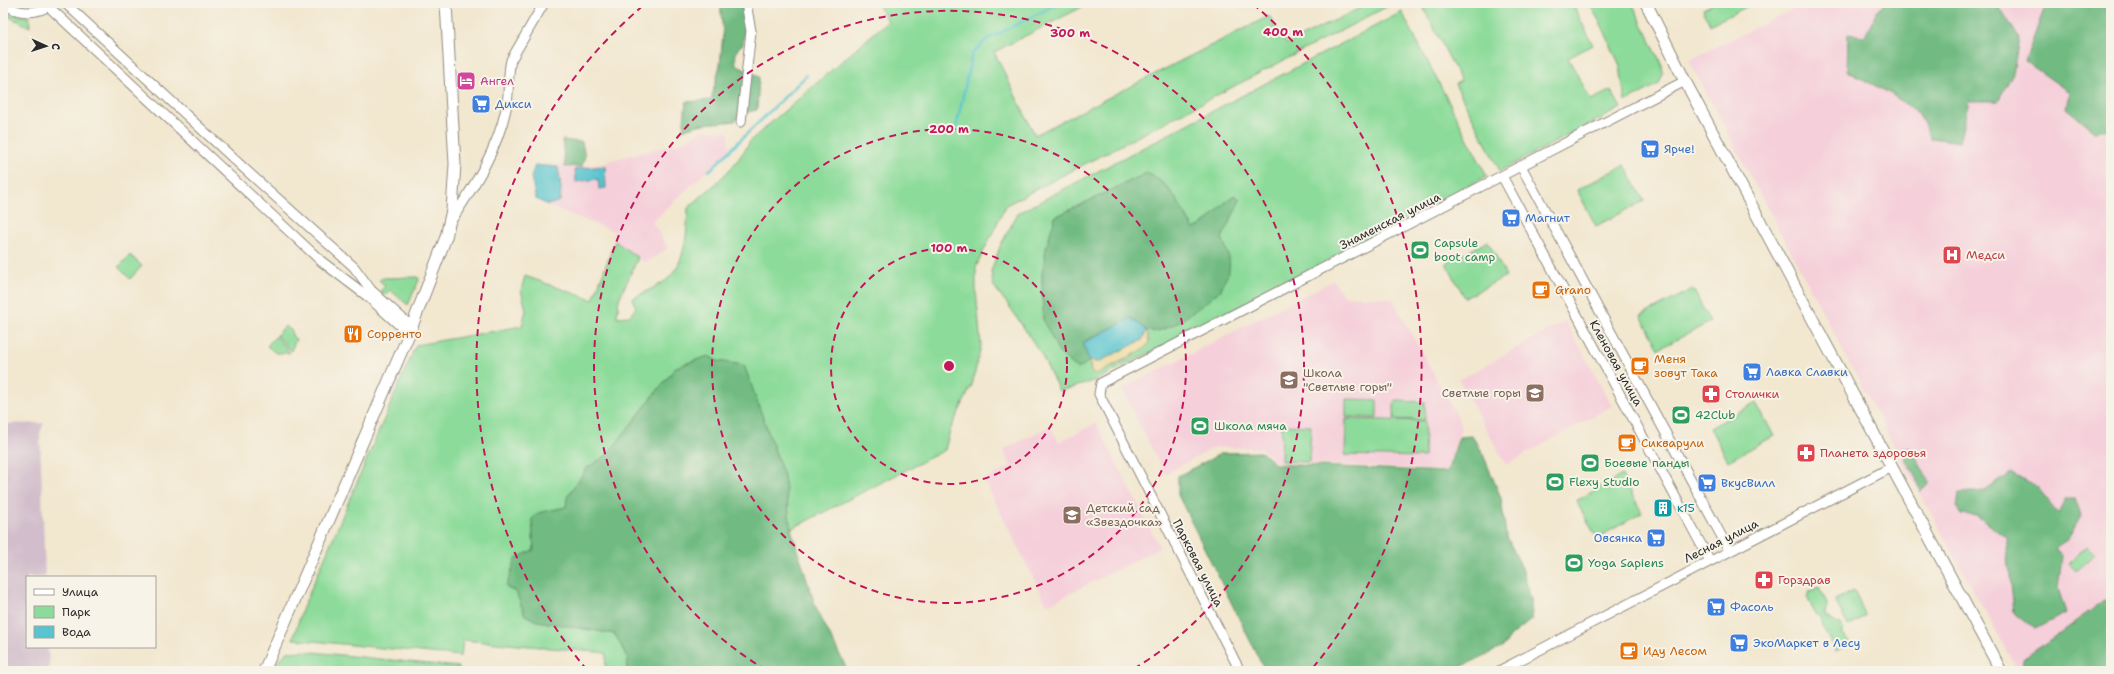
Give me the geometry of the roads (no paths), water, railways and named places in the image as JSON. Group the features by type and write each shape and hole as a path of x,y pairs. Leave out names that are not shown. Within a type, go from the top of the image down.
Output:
{"street":[{"path":"3,3 9,8 20,12 33,12 51,5 321,260 410,330"},
{"path":"65,3 248,172 354,267 371,290 410,330"},
{"path":"264,671 410,330 434,271 450,222 455,164 446,3"},
{"path":"450,222 485,168 504,119 511,60 544,3"},
{"path":"741,122 751,31 746,3"},
{"path":"1646,3 1685,81 2001,671"},
{"name":"Знаменская улица","path":"1104,380 1685,81"},
{"name":"Кленовая улица","path":"1521,166 1729,550"},
{"name":"Кленовая улица","path":"1502,176 1710,560"},
{"name":"Парковая улица","path":"1104,380 1099,386 1099,394 1240,671"},
{"name":"Лесная улица","path":"1498,671 1729,550 1892,467"}],"water":[{"path":"535,165 558,167 561,188 560,201 548,205 536,199 531,177"},
{"path":"605,166 606,188 599,189 598,179 576,182 575,169"},
{"path":"1131,318 1147,330 1142,340 1098,362 1089,361 1083,343"}],"waterway":[{"path":"955,133 972,54 986,40 1059,3"},
{"path":"709,171 807,75"}],"place":[{"name":"Ангел","path":"466,81"},
{"name":"Дикси","path":"481,104"},
{"name":"Ярче!","path":"1650,149"},
{"name":"Магнит","path":"1511,218"},
{"name":"Capsule boot camp","path":"1420,250"},
{"name":"Медси","path":"1952,255"},
{"name":"Grano","path":"1541,290"},
{"name":"Сорренто","path":"353,334"},
{"name":"Меня зовут Така","path":"1640,366"},
{"name":"Лавка Славки","path":"1752,372"},
{"name":"Школа \"Светлые горы\"","path":"1289,380"},
{"name":"Светлые горы","path":"1535,393"},
{"name":"Столички","path":"1711,394"},
{"name":"42Club","path":"1681,415"},
{"name":"Школа мяча","path":"1200,426"},
{"name":"Сикварули","path":"1627,443"},
{"name":"Планета здоровья","path":"1806,453"},
{"name":"Боевые панды","path":"1590,463"},
{"name":"Flexy Studio","path":"1555,482"},
{"name":"ВкусВилл","path":"1707,483"},
{"name":"к15","path":"1663,508"},
{"name":"Детский сад «Звездочка»","path":"1072,515"},
{"name":"Овсянка","path":"1656,538"},
{"name":"Yoga Sapiens","path":"1574,563"},
{"name":"Горздрав","path":"1764,580"},
{"name":"Фасоль","path":"1716,607"},
{"name":"ЭкоМаркет в Лесу","path":"1739,643"},
{"name":"Иду Лесом","path":"1629,651"}]}
